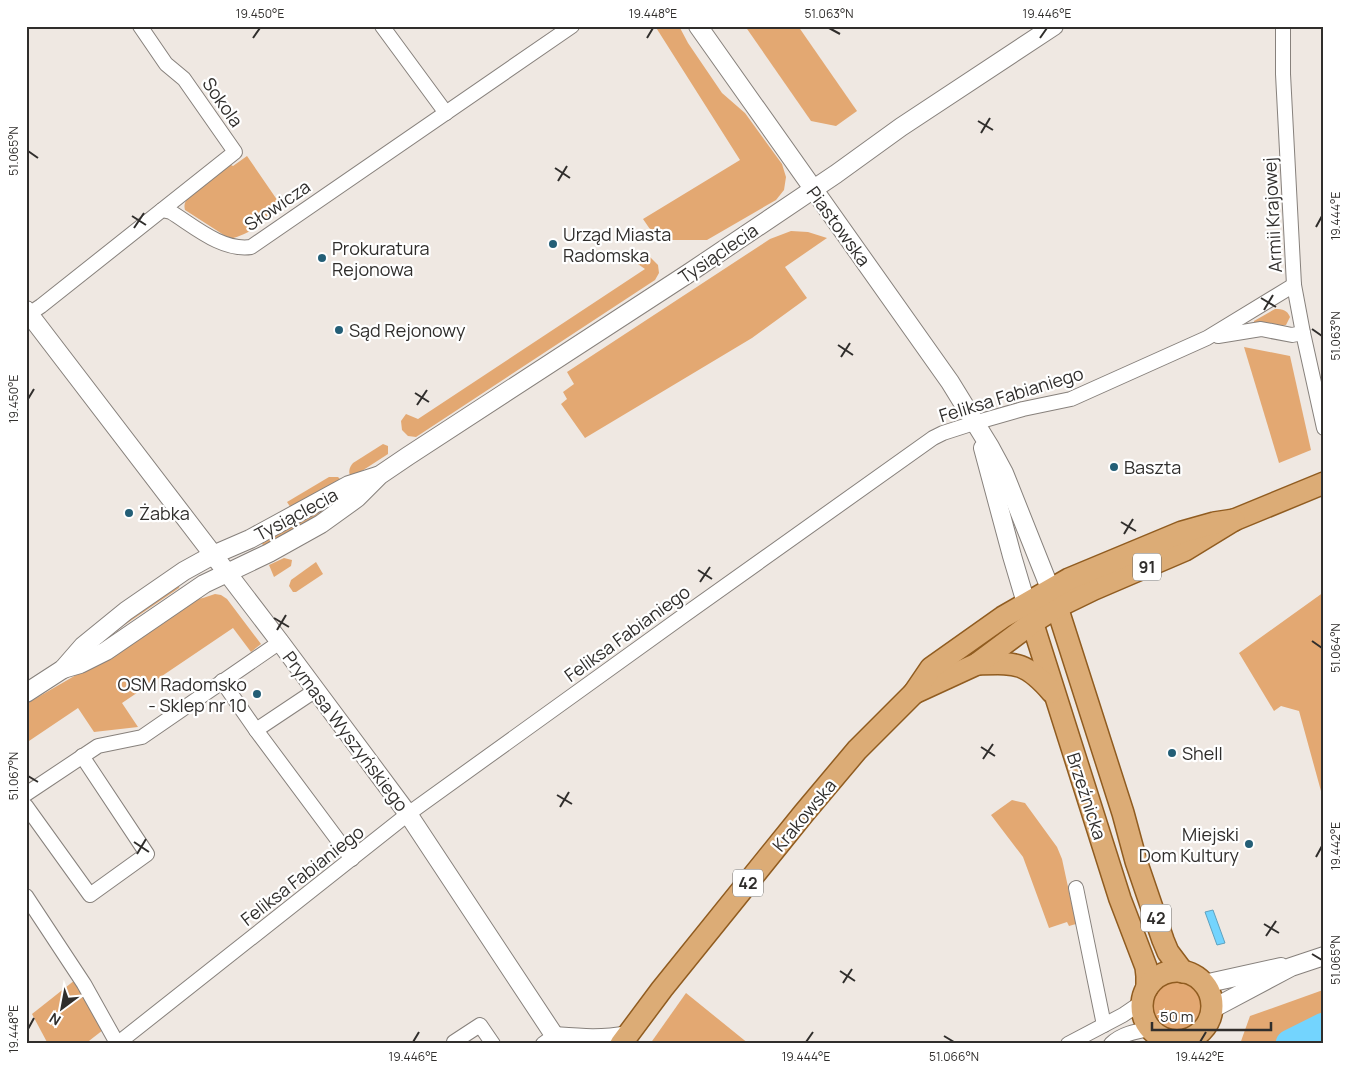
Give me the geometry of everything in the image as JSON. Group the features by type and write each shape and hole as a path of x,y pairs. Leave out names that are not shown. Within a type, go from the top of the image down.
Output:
{"main road":[{"name":"Krakowska","path":"914,693 977,664 1029,613 1054,598 1086,571 1182,532 1214,523 1234,520 1324,483"},
{"name":"Brzeźnicka","path":"1054,598 1163,940 1168,952 1183,972"},
{"name":"Krakowska","path":"624,1039 804,813 857,750 914,693 931,668 1003,617 1029,613"},
{"name":"Brzeźnicka","path":"1029,613 1120,899 1146,967 1147,976 1144,995"},
{"path":"977,664 1008,663 1024,667 1040,678 1054,694"},
{"path":"1144,995 1153,980 1162,974 1172,971 1183,972"},
{"name":"42","path":"1183,972 1198,978 1204,984"},
{"path":"1160,1037 1180,1041 1197,1035 1203,1036 1212,1009 1204,984"},
{"name":"42","path":"1144,995 1145,1020 1160,1037"}],"street":[{"name":"Sokola","path":"140,26 166,64 184,79 234,152 162,210"},
{"path":"382,26 446,113"},
{"name":"Słowicza","path":"162,210 171,212 231,247 251,246 572,26"},
{"name":"Piastowska","path":"698,26 812,190 950,382 1004,473 1054,598"},
{"name":"Tysiąclecia","path":"62,669 80,664 106,651 190,592 321,524 357,498 380,475 689,273 901,127 1054,26"},
{"name":"Armii Krajowej","path":"1283,26 1283,74 1294,285 1324,428"},
{"path":"27,313 162,210"},
{"name":"Feliksa Fabianiego","path":"117,1043 408,814 933,438 943,433 976,425 1023,409 1071,399 1207,338 1294,285"},
{"name":"Prymasa Wyszyńskiego","path":"27,313 280,642 408,814 552,1041"},
{"name":"Feliksa Fabianiego","path":"1207,338 1261,329 1292,335 1303,333"},
{"name":"Piastowska","path":"976,425 1029,613"},
{"name":"Tysiąclecia","path":"62,669 83,646 126,611 184,571 213,555 250,539 349,485 380,475"},
{"path":"26,794 98,746 142,737 280,642"},
{"path":"26,693 62,669"},
{"path":"222,681 352,859"},
{"path":"256,730 316,690"},
{"path":"26,806 90,895 147,854 82,756"},
{"path":"1076,888 1104,1025"},
{"path":"26,896 84,984 117,1043"},
{"path":"1212,1009 1291,967 1324,956"},
{"path":"1204,984 1274,968 1291,967"},
{"path":"1068,1044 1133,1009 1144,995"},
{"path":"454,1044 454,1042 480,1025 493,1044"},
{"path":"1111,1044 1129,1034 1160,1037"},
{"path":"1085,1035 1096,1044"},
{"path":"552,1041 624,1039"}],"shaded area":[{"path":"655,26 679,26 688,43 722,93 745,113 782,164 786,177 784,190 776,200 707,240 662,240 656,238 643,219 740,160"},
{"path":"745,26 798,26 857,111 836,126 811,121"},
{"path":"247,156 282,207 252,230 230,239 185,210 185,205 191,194 229,164 233,166"},
{"path":"791,231 808,232 827,238 785,267 807,298 752,338 585,438 561,404 567,399 563,392 574,384 567,372 770,239"},
{"path":"650,257 658,265 659,273 655,280 416,437 408,436 402,430 401,421 406,414 418,419 645,269 635,262"},
{"path":"1275,309 1284,310 1288,313 1290,317 1286,325 1254,323 1254,321"},
{"path":"1244,347 1290,356 1311,450 1279,463"},
{"path":"383,444 388,446 388,454 351,478 349,470 353,463"},
{"path":"329,477 338,477 343,482 291,508 287,502"},
{"path":"350,497 264,548 262,543 309,518 335,501"},
{"path":"284,558 292,560 291,566 274,577 269,565"},
{"path":"316,562 323,574 296,592 293,592 289,586 291,580"},
{"path":"180,583 179,588 123,626 89,653 109,632"},
{"path":"1324,592 1324,802 1299,711 1281,706 1274,711 1239,653"},
{"path":"215,594 227,599 261,644 251,652 233,628 122,703 138,727 94,732 78,708 26,743 26,704 102,660 188,601"},
{"path":"1012,800 1025,803 1057,847 1062,859 1076,924 1069,926 1067,922 1049,928 1023,857 991,815"},
{"path":"75,980 103,1030 85,1044 48,1044 32,1014"},
{"path":"1172,982 1182,982 1191,986 1197,992 1200,997 1200,1015 1191,1026 1182,1030 1172,1030 1163,1026 1157,1020 1153,1011 1153,1001 1157,992 1163,986"},
{"path":"1323,990 1324,1034 1304,1044 1240,1044 1250,1016"},
{"path":"686,993 749,1044 650,1044"}],"water":[{"path":"1213,910 1225,943 1217,945 1205,912"}],"waterway":[{"path":"1290,1044 1324,1027"}],"place":[{"name":"Urząd Miasta Radomska","path":"553,244"},
{"name":"Prokuratura Rejonowa","path":"322,258"},
{"name":"Sąd Rejonowy","path":"339,330"},
{"name":"Baszta","path":"1114,467"},
{"name":"Żabka","path":"129,513"},
{"name":"OSM Radomsko - Sklep nr 10","path":"257,694"},
{"name":"Shell","path":"1172,753"},
{"name":"Miejski Dom Kultury","path":"1249,844"}]}
